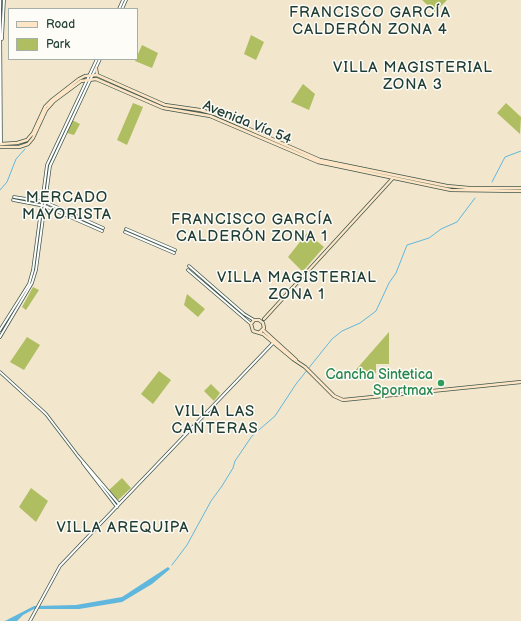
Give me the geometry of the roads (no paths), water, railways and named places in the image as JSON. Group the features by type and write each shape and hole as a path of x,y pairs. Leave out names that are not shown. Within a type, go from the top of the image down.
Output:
{"main road":[{"path":"0,145 17,144 27,140 49,102 76,80 91,75 97,75 96,68"},
{"name":"Avenida Vía 54","path":"97,75 165,105 200,110 215,114 313,158 459,188 521,188"},
{"path":"0,145 19,148 28,144 33,138 49,107 76,84 87,79"},
{"name":"Avenida Vía 54","path":"87,79 102,80 163,108 210,116 311,160 450,190 521,191"},
{"path":"264,319 393,178"},
{"path":"260,332 263,330 264,323 259,320 254,320 251,324 253,331 260,332 274,341"},
{"path":"263,330 318,379 334,396 343,400 521,382"}],"street":[{"path":"0,0 2,38"},
{"path":"0,145 4,0"},
{"path":"55,150 91,79 97,60"},
{"path":"3,331 0,330 29,284 33,270 50,166 55,150 87,79 96,68 100,60"},
{"path":"13,199 44,204 103,229"},
{"path":"0,337 28,292 34,277 44,204"},
{"path":"125,230 175,251"},
{"path":"189,266 244,314 254,320"},
{"path":"188,270 251,324"},
{"path":"259,320 264,319 264,323"},
{"path":"30,621 60,566 274,341"},
{"path":"0,372 46,414 83,462 119,504"},
{"path":"83,462 98,484 117,507"}],"water":[{"path":"168,567 170,569 152,584 122,602 79,609 34,609 23,615 17,621 5,621 34,606 76,605 122,597"}],"waterway":[{"path":"0,190 7,182 16,159 25,149"},
{"path":"492,182 505,157 521,151"},
{"path":"172,565 187,545 211,501 222,486 233,468 235,461 252,436 275,416 296,384 332,339 342,331 360,323 376,311 389,283 396,273 407,245 429,238 441,229 457,222 475,198"}],"place":[{"name":"Cancha Sintetica Sportmax","path":"441,383"}],"district":[{"name":"FRANCISCO GARCÍA CALDERÓN ZONA 4","path":"370,22"},
{"name":"VILLA MAGISTERIAL ZONA 3","path":"413,76"},
{"name":"MERCADO MAYORISTA","path":"67,206"},
{"name":"FRANCISCO GARCÍA CALDERÓN ZONA 1","path":"252,228"},
{"name":"VILLA MAGISTERIAL ZONA 1","path":"297,286"},
{"name":"VILLA LAS CANTERAS","path":"215,420"},
{"name":"VILLA AREQUIPA","path":"123,528"}]}
